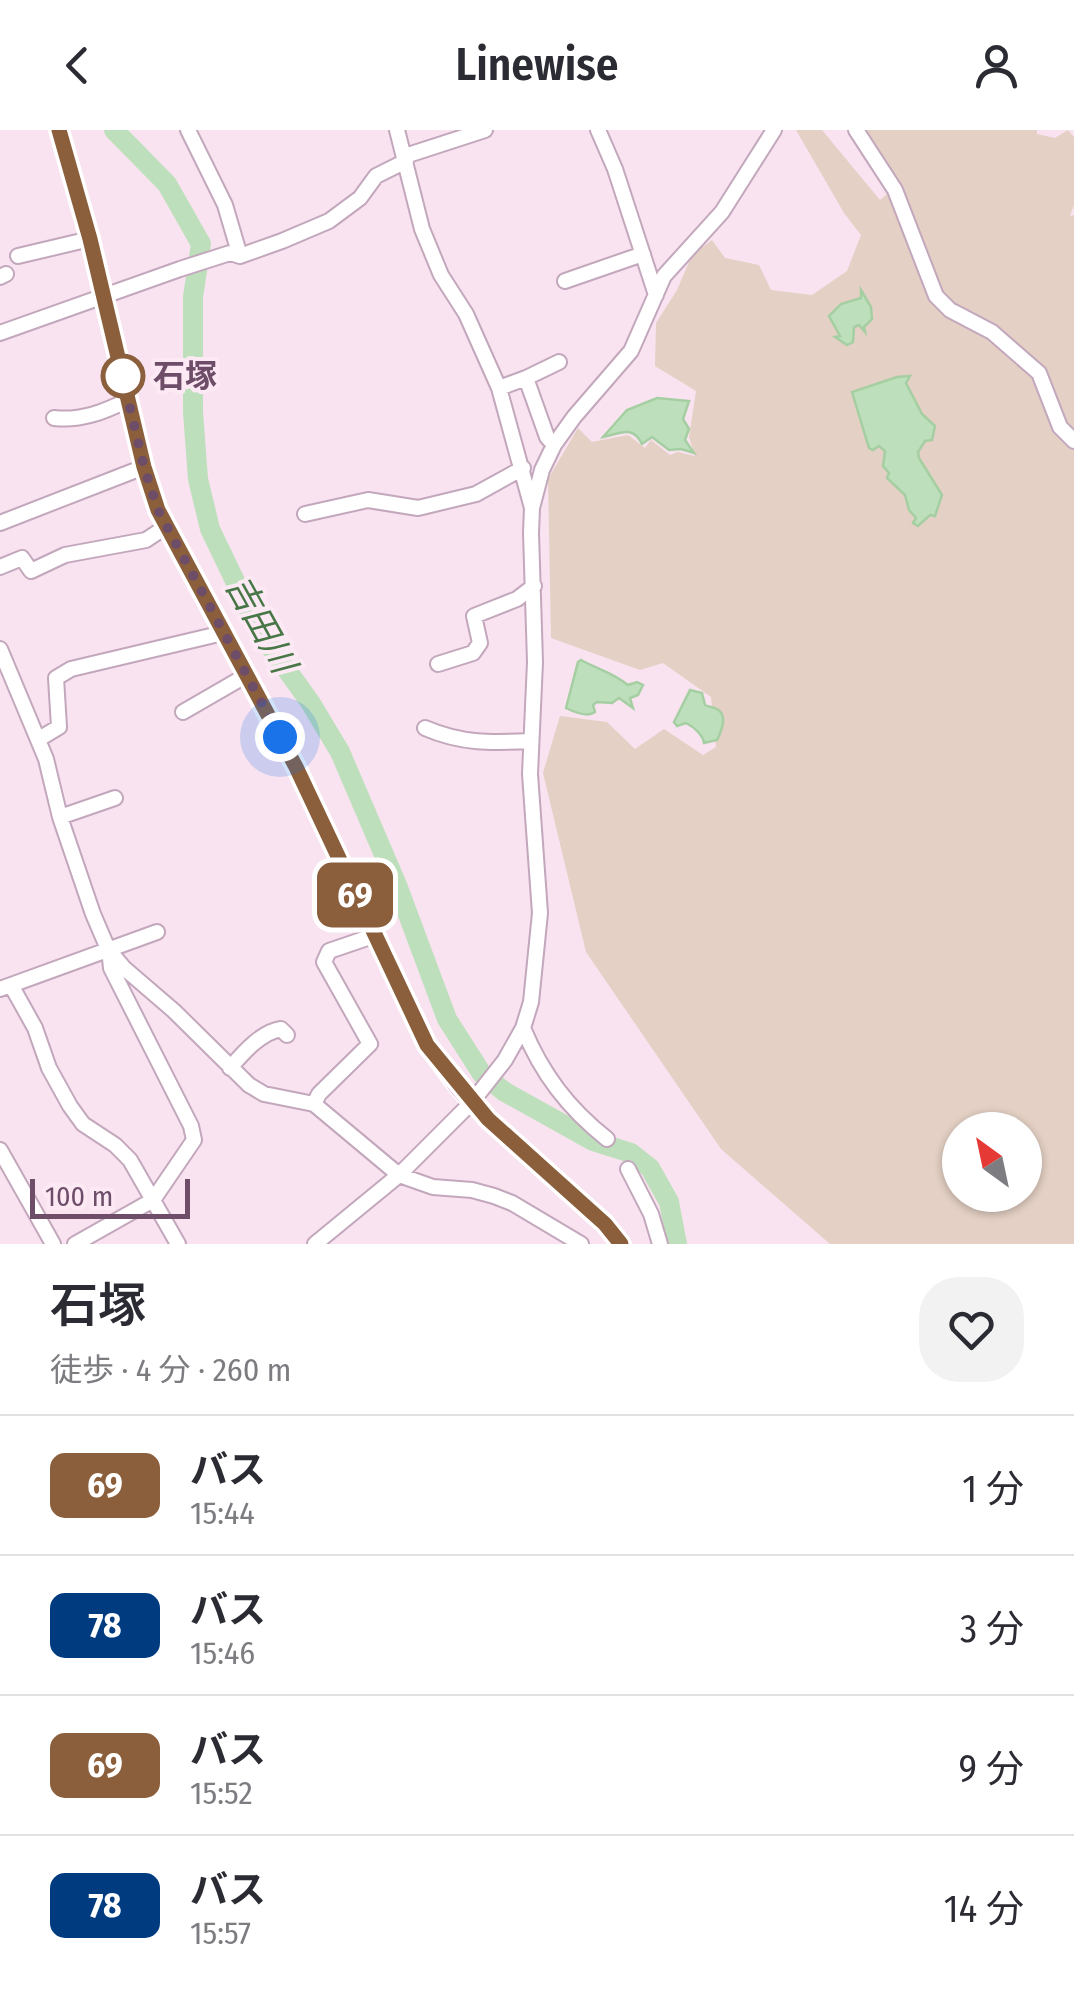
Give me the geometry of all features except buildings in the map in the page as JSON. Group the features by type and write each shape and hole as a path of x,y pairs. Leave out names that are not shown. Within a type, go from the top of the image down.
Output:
{"main road":[{"path":"59,130 90,239 144,467 167,526 296,767 427,1045 472,1102 605,1224 621,1244"}],"street":[{"path":"188,130 224,205 240,256"},
{"path":"397,130 422,229 499,388 532,508"},
{"path":"0,333 214,258 230,253 240,256 329,221 360,198 376,176 406,158 486,130"},
{"path":"598,130 656,295"},
{"path":"856,130 895,190 936,296 950,310 992,332 1039,373 1060,427 1074,441"},
{"path":"315,1244 400,1175 472,1102 523,1028 531,1002 540,913 539,856 530,774 532,508 542,470 554,446 631,351 675,262 712,224 745,180 772,132"},
{"path":"18,256 90,239"},
{"path":"566,280 643,254"},
{"path":"499,388 558,362"},
{"path":"526,378 554,446"},
{"path":"54,418 82,418 128,400"},
{"path":"0,523 144,467"},
{"path":"304,514 368,500 418,508 476,494 523,468"},
{"path":"0,566 22,558 31,571 65,555 146,540 167,526"},
{"path":"438,664 473,653 480,643 474,616 517,600 534,586"},
{"path":"39,739 60,727 56,678 71,669 223,633"},
{"path":"1,656 39,739 93,914 108,948 124,968 230,1068 264,1094 314,1104 400,1175 433,1187 494,1196 580,1244"},
{"path":"184,712 247,675"},
{"path":"425,728 448,738 481,744 532,741"},
{"path":"60,816 114,798"},
{"path":"157,932 5,987 35,1028 49,1068 82,1124 130,1160 178,1244"},
{"path":"314,1104 319,1094 370,1044 324,962 329,951 373,936"},
{"path":"75,1244 154,1200 194,1140 191,1126 111,968 108,948"},
{"path":"523,1028 541,1067 565,1102 607,1139"},
{"path":"230,1068 246,1050 275,1029 282,1029 287,1035"},
{"path":"0,1150 53,1244"},
{"path":"628,1169 660,1244"}],"shaded area":[{"path":"796,130 822,130 880,200 899,184 862,130 1037,130 1037,134 1055,138 1068,130 1074,137 1074,205 1070,216 1074,215 1074,1244 830,1244 721,1149 586,952 543,773 560,716 607,722 635,749 664,729 703,755 716,747 711,697 663,663 640,670 551,638 548,479 578,428 592,442 628,435 645,448 651,440 670,455 678,452 695,456 689,437 696,391 655,366 656,323 677,290 692,255 712,240 725,258 759,265 771,290 812,295 847,271 861,235"},
{"path":"861,290 871,307 872,319 864,327 865,332 859,325 854,327 853,342 847,345 835,337 840,336 829,316 841,304 861,298"},
{"path":"910,376 906,383 922,414 935,426 932,440 925,441 918,452 919,458 942,495 935,516 930,515 918,526 913,523 916,518 905,495 887,478 889,473 883,466 885,451 879,446 869,448 852,392"},
{"path":"657,398 689,401 683,419 689,429 685,440 694,453 669,450 652,437 642,444 629,432 603,437 627,410"},
{"path":"581,660 628,685 643,685 638,695 630,698 633,708 619,698 612,703 597,702 593,705 595,712 588,714 566,708"},
{"path":"690,690 702,693 705,705 722,715 717,740 704,743 692,727 686,723 677,726 674,722"}],"waterway":[{"name":"吉田川","path":"114,130 167,184 201,244 193,297 193,412 198,479 210,529 259,631 340,752 397,885 447,1019 482,1074 505,1092 593,1141 631,1153 650,1168 669,1202 677,1244"}],"bus line":[{"name":"69","path":"59,130 76,181 144,467 158,510 296,767 427,1045 488,1119 605,1224 621,1244"}],"place":[{"name":"石塚","path":"123,376"}],"route":[{"path":"123,376 120,366 158,510 280,737"}]}
